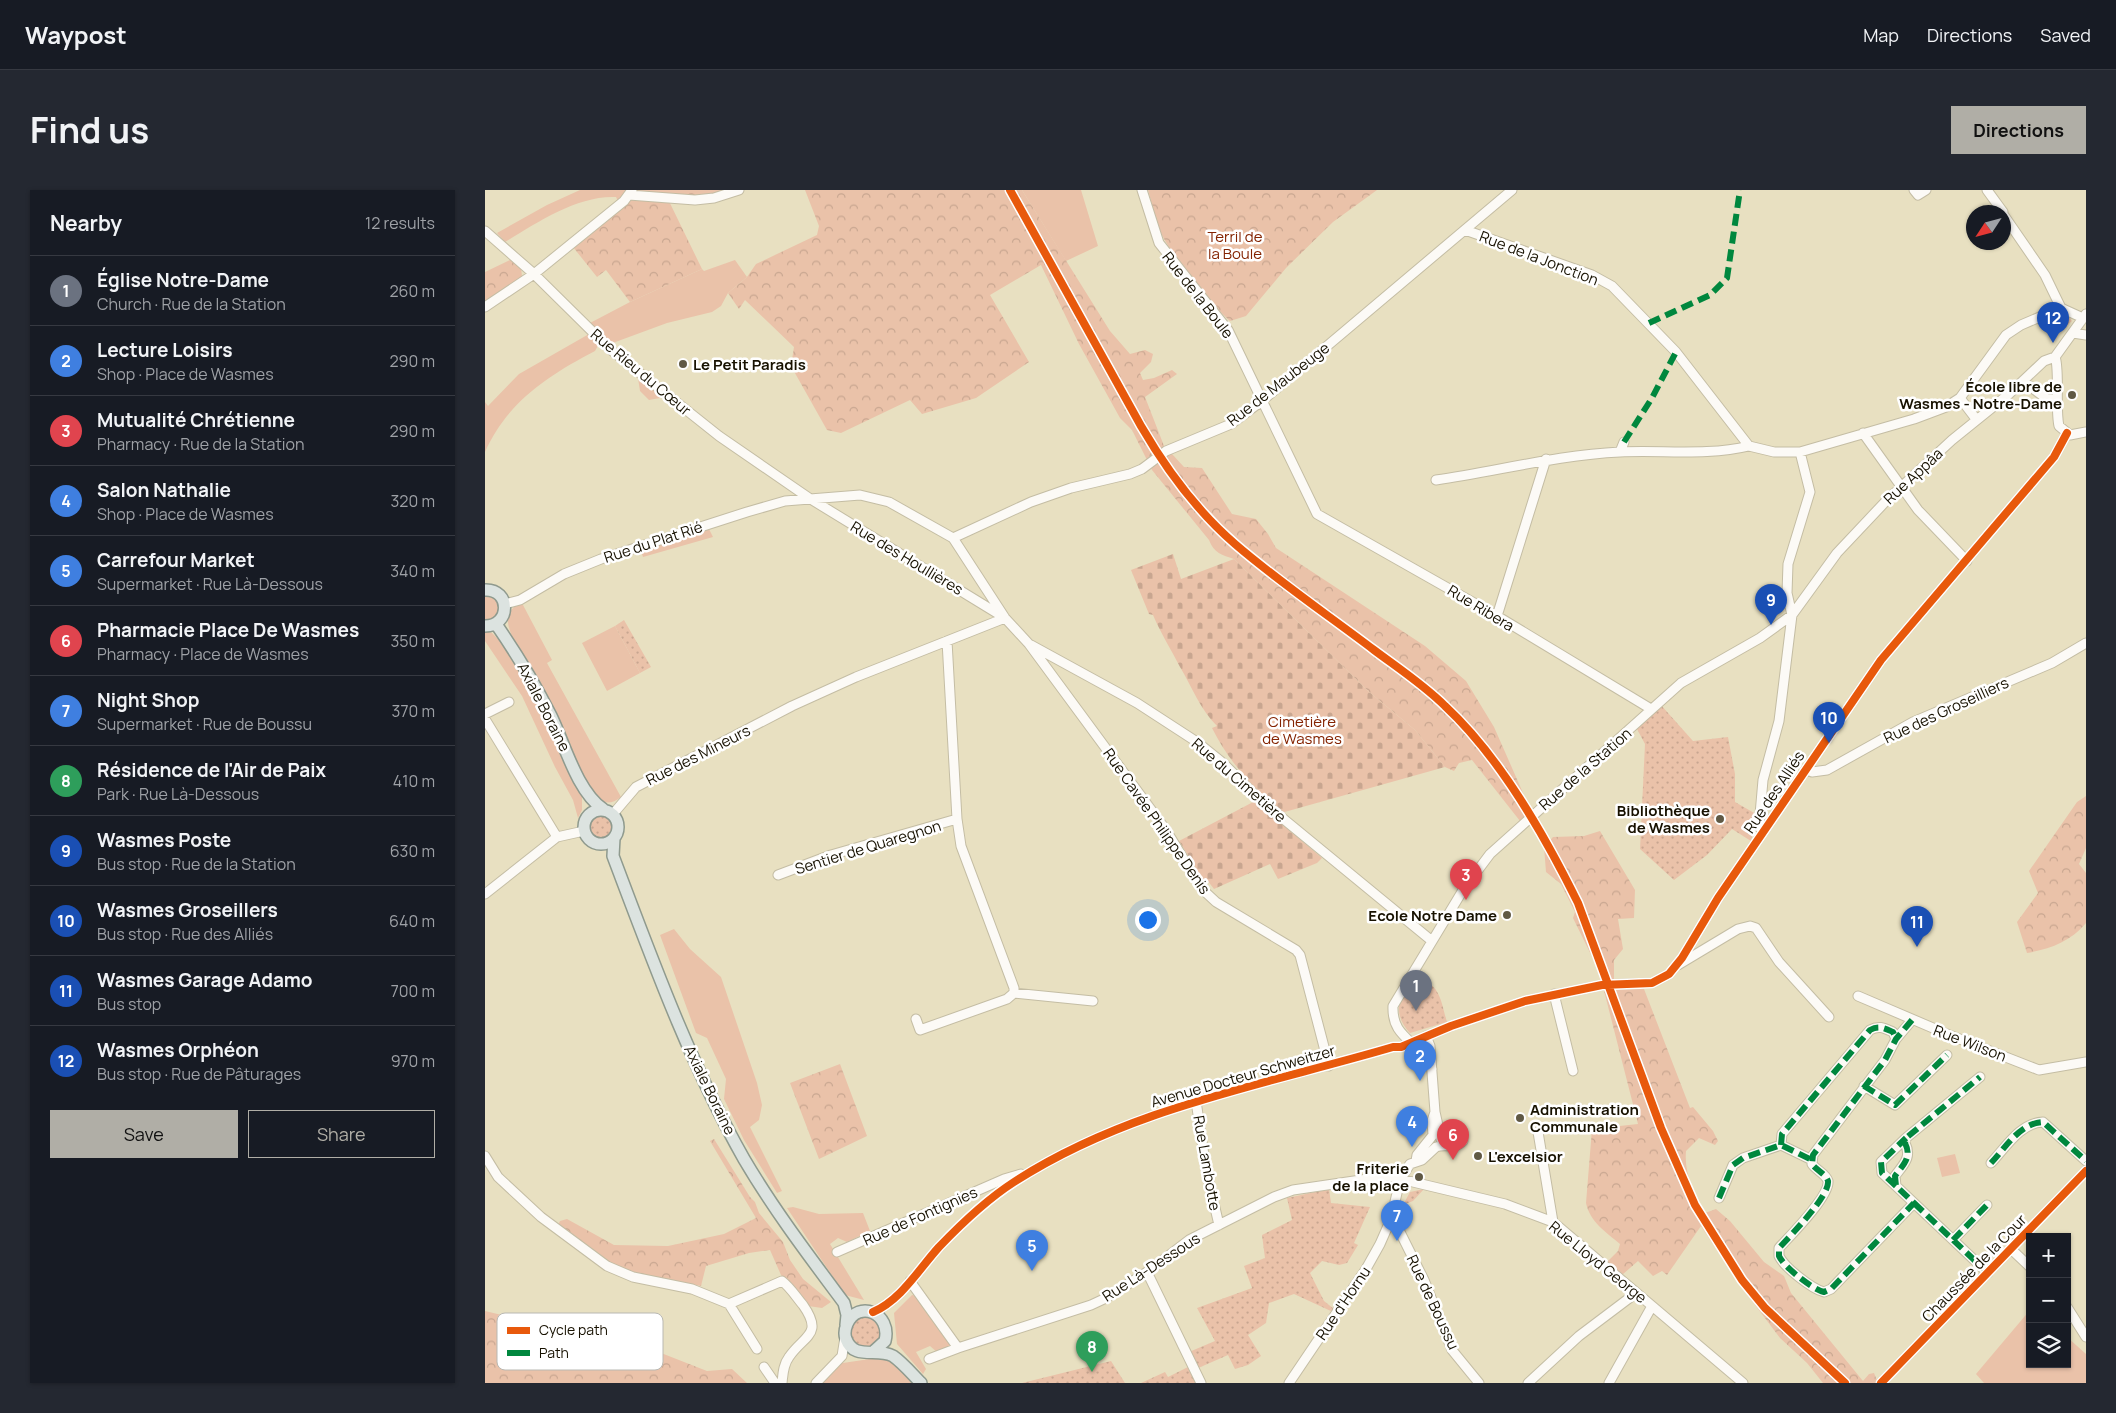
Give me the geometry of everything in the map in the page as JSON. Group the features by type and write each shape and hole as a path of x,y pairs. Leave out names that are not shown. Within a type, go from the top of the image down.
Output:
{"main road":[{"path":"485,590 499,594 505,604"},
{"name":"Axiale Boraine","path":"505,604 504,615 491,625 519,658 551,716 587,794"},
{"path":"587,794 608,812 618,824 614,838 613,856"},
{"path":"587,794 588,815 583,825 584,831 589,839 613,856"},
{"path":"588,815 597,810 608,812"},
{"path":"597,843 606,843 614,838"},
{"name":"Axiale Boraine","path":"613,856 686,1041 726,1126 768,1197 843,1303 847,1315 845,1330"},
{"name":"Axiale Boraine","path":"843,1303 860,1312 873,1312"},
{"path":"860,1312 854,1315 845,1330 846,1340 854,1350 888,1354 899,1361 921,1383"},
{"path":"873,1312 879,1316 887,1331 889,1345 899,1361"},
{"path":"869,1353 882,1346 887,1331"}],"street":[{"path":"485,307 535,274 630,193 695,200 714,198 739,190"},
{"name":"Rue de la Boule","path":"1142,190 1159,243 1229,330 1312,506"},
{"name":"Rue de Maubeuge","path":"953,538 1031,502 1071,488 1130,474 1166,451 1231,424 1263,400 1512,190"},
{"path":"1914,190 1918,195 1925,190"},
{"path":"1987,190 1997,205"},
{"path":"2011,225 2045,275 2061,308"},
{"name":"Rue Rieu du Cœur","path":"485,230 535,274 611,350 719,436 809,498"},
{"name":"Rue de la Jonction","path":"1465,230 1592,275 1612,286 1676,352 1749,446"},
{"path":"1437,480 1546,459 1620,452 1730,451 1749,446 1775,452 1800,452 1930,414 1960,398 2006,335 2021,325 2061,308 2084,316 2055,358 2057,364 2058,424 2067,433 2075,435 2086,432"},
{"path":"2073,333 2086,335"},
{"name":"Rue Appâa","path":"1792,615 1837,553 1886,501 1976,419 2046,360 2055,358"},
{"path":"2023,381 2047,399 2057,400"},
{"path":"1960,398 1976,419"},
{"path":"1863,433 1903,487 1905,495 1923,517 1967,561"},
{"name":"Rue des Alliés","path":"1426,1036 1525,1000 1614,984 1652,983 1669,974 1718,898 1881,660 2054,457 2067,433"},
{"path":"1620,452 1624,442"},
{"path":"1763,832 1759,826 1763,780 1779,721 1792,615 1787,593 1788,564 1809,492 1800,452"},
{"path":"1497,616 1546,459"},
{"name":"Rue du Plat Rié","path":"505,604 520,600 571,571 601,559 765,507 809,498 846,494 876,498 912,513 953,538"},
{"name":"Rue des Houllières","path":"809,498 1005,618"},
{"name":"Rue Ribera","path":"1312,506 1317,514 1497,616 1651,709"},
{"path":"953,538 1005,618"},
{"name":"Rue de la Station","path":"1406,1040 1395,1020 1393,1006 1464,887 1490,854 1636,725 1651,709 1688,679 1760,638 1792,615"},
{"name":"Rue des Mineurs","path":"608,812 636,787 792,706 1005,618"},
{"name":"Rue Cavée Philippe Denis","path":"1005,618 1029,644 1166,830 1202,889 1216,902 1296,950 1300,955 1329,1066"},
{"name":"Sentier de Quaregnon","path":"947,641 957,819 961,846 1014,991"},
{"name":"Rue des Groseilliers","path":"1806,769 1812,772 1827,770 1913,722 2052,663 2086,643"},
{"name":"Rue du Cimetière","path":"1029,644 1137,703 1197,742 1218,758 1258,798 1431,941"},
{"path":"485,714 509,702"},
{"path":"485,719 557,837"},
{"name":"Sentier de Quaregnon","path":"778,875 831,855 957,819"},
{"path":"485,894 557,837 584,831"},
{"path":"1675,966 1738,930 1750,926 1761,932 1779,962 1829,1017"},
{"path":"916,1019 920,1030 1007,999 1014,991 1093,1001"},
{"path":"1554,994 1573,1071"},
{"name":"Rue Wilson","path":"1858,996 1912,1020 2039,1070 2086,1062"},
{"path":"1912,1020 1896,1040 1885,1060 1815,1151 1812,1160 1814,1167 1826,1178 1827,1186 1810,1213 1778,1252 1784,1263 1820,1291 1824,1292 1831,1289 1913,1203"},
{"path":"1781,1145 1782,1134 1870,1030 1885,1028 1893,1032 1896,1040"},
{"path":"1400,1180 1410,1164 1416,1161 1417,1155 1436,1140 1432,1121 1435,1112 1430,1046 1426,1036 1406,1040"},
{"path":"1406,1040 1419,1050 1431,1069"},
{"name":"Avenue Docteur Schweitzer","path":"889,1305 970,1217 991,1199 1032,1171 1094,1138 1196,1101 1329,1066 1393,1047 1406,1040"},
{"path":"1865,1086 1895,1105 1947,1055"},
{"path":"1980,1077 1906,1138 1881,1162 1882,1172 1988,1273"},
{"name":"Rue Lambotte","path":"1196,1101 1206,1169 1219,1225"},
{"path":"1991,1163 2021,1130 2043,1122 2086,1161"},
{"path":"1538,1132 1553,1222"},
{"path":"1897,1186 1895,1176 1908,1159 1909,1151 1905,1143 1906,1138"},
{"path":"1719,1198 1733,1165 1743,1158 1781,1145 1812,1160"},
{"path":"485,1156 489,1172 541,1217 607,1266 633,1278 692,1289 729,1304 757,1349"},
{"name":"Rue de Fontignies","path":"837,1252 1004,1179 1032,1171"},
{"name":"Chaussée de la Cour","path":"1881,1383 2086,1171"},
{"name":"Rue Là-Dessous","path":"929,1360 958,1348 1091,1305 1107,1298 1147,1272 1176,1248 1274,1197 1293,1190 1383,1176 1400,1180"},
{"name":"Rue Lloyd George","path":"1400,1180 1505,1204 1553,1222 1743,1383"},
{"name":"Rue d'Hornu","path":"1289,1383 1366,1269 1391,1219 1400,1180"},
{"path":"1953,1240 1987,1205"},
{"name":"Rue de Boussu","path":"1391,1219 1399,1230 1424,1280 1452,1350 1479,1383"},
{"path":"2011,1249 2026,1263"},
{"path":"1147,1272 1201,1383"},
{"path":"910,1281 958,1348"},
{"path":"729,1304 782,1282 789,1286 810,1316 813,1324 807,1340 788,1357 784,1366 782,1383"},
{"path":"1528,1383 1579,1336 1636,1293"},
{"path":"873,1312 889,1305"},
{"path":"887,1331 886,1316 889,1305"},
{"path":"1609,1383 1652,1306"},
{"path":"2071,1313 2086,1337"},
{"path":"839,1361 845,1350 845,1330"},
{"path":"816,1383 839,1361 849,1356 869,1353"},
{"path":"764,1367 775,1383"}],"green space":[{"path":"580,190 628,190 618,201 616,197 602,198 572,205 505,242 497,233 547,205"},
{"path":"628,190 726,190 705,196 666,195 702,269 630,302 606,270 597,277 569,242 618,201"},
{"path":"805,190 1022,190 1110,331 1130,354 1145,350 1153,354 1151,362 1140,373 1143,380 1154,378 1172,370 1177,374 1145,397 1166,451 1172,454 1184,467 1202,468 1232,514 1256,519 1276,548 1425,646 1466,681 1494,727 1531,811 1520,821 1472,760 1459,763 1454,771 1445,767 1415,730 1368,691 1234,559 1222,555 1213,548 1209,540 1152,470 1132,430 1120,418 1079,344 1041,265 990,295 1029,362 976,398 922,414 910,400 841,433 827,430 791,366 794,347 745,300 739,309 728,293 747,277 756,264 817,235 819,226"},
{"path":"1022,190 1081,190 1098,246 1066,261"},
{"name":"Terril de la Boule","path":"1148,190 1377,190 1333,222 1286,268 1246,316 1230,321 1212,303 1165,241 1156,221"},
{"path":"512,259 521,267 522,277 485,302 485,272"},
{"path":"735,260 747,277 728,293 721,306 712,312 667,323 610,344 590,323 630,302 702,269 704,271"},
{"path":"2066,314 2072,321 2063,329 2055,319"},
{"path":"589,334 599,344 595,351 546,380 517,404 494,434 485,452 485,402 488,406 519,374"},
{"path":"638,378 661,396 660,398 649,400 640,391"},
{"path":"709,529 713,537 643,557 641,551"},
{"name":"Cimetière de Wasmes","path":"1173,554 1181,579 1234,559 1368,691 1415,730 1445,767 1281,813 1251,784 1226,752 1212,728 1217,726 1197,698 1153,615 1149,614 1131,570"},
{"path":"485,594 492,595 501,605 498,617 485,621"},
{"path":"518,603 523,605 552,660 547,663 621,797 612,802 605,802 592,792 582,797 582,810 578,818 573,800 555,767 522,696 485,641 485,631 492,633 504,645 513,639 508,620 510,612"},
{"path":"624,620 651,667 640,673 615,626"},
{"path":"615,626 640,673 607,691 582,643"},
{"path":"1660,704 1693,741 1728,737 1735,774 1735,802 1756,814 1751,841 1732,829 1707,855 1674,880 1640,849 1645,744 1637,729"},
{"path":"2086,796 2086,848 2079,864 2086,873 2086,923 2080,930 2059,944 2027,953 2017,922 2038,893 2029,871 2077,802"},
{"path":"1255,801 1322,858 1317,863 1278,879 1270,864 1214,889 1207,880 1204,881 1179,841"},
{"path":"601,813 610,817 614,826 610,835 601,839 592,835 588,826 592,817"},
{"path":"1600,831 1635,890 1634,918 1618,919 1623,949 1614,960 1614,984 1639,984 1644,989 1690,1108 1693,1107 1713,1131 1718,1141 1715,1145 1699,1138 1686,1151 1688,1175 1697,1198 1705,1213 1716,1209 1730,1221 1764,1262 1784,1276 1791,1293 1863,1381 1869,1374 1874,1373 1878,1383 1823,1383 1807,1363 1780,1338 1740,1285 1701,1226 1667,1275 1662,1271 1653,1276 1638,1261 1622,1275 1607,1262 1618,1251 1620,1244 1595,1221 1586,1203 1592,1129 1638,1124 1599,971 1573,918 1575,912 1561,884 1546,872 1544,847 1553,837 1584,836"},
{"path":"674,929 690,949 721,977 757,1083 762,1105 759,1120 750,1127 782,1191 777,1193 744,1140 724,1099 726,1079 707,1038 696,1033 660,935"},
{"path":"1420,982 1427,983 1436,990 1442,1002 1447,1022 1410,1033 1401,1019 1399,1004 1405,991"},
{"path":"840,1064 867,1136 819,1159 790,1083"},
{"path":"714,1139 755,1202 759,1213 783,1242 790,1260 803,1279 831,1302 822,1308 808,1306 781,1275 770,1250 749,1253 706,1266 701,1286 631,1272 609,1263 558,1225 560,1221 567,1219 614,1245 668,1246 724,1234 756,1218 710,1141"},
{"path":"1955,1154 1960,1173 1942,1177 1937,1158"},
{"path":"1329,1189 1331,1203 1370,1207 1354,1243 1358,1245 1347,1263 1339,1265 1322,1261 1310,1273 1324,1301 1334,1309 1333,1312 1294,1294 1269,1303 1266,1323 1248,1335 1261,1356 1248,1365 1235,1369 1228,1355 1196,1369 1189,1352 1215,1341 1197,1308 1252,1288 1244,1266 1265,1258 1262,1235 1292,1220 1287,1198"},
{"path":"1424,1189 1413,1201 1403,1205 1410,1192"},
{"path":"793,1207 819,1214 863,1213 870,1231 847,1242 838,1238 830,1244 864,1300 845,1295 787,1208"},
{"path":"912,1295 918,1296 950,1344 949,1349 938,1353 930,1346 916,1352 926,1369 923,1374 897,1344 894,1313"},
{"path":"485,1311 497,1314 497,1370 663,1370 663,1354 707,1371 732,1369 747,1383 485,1383"},
{"path":"2026,1315 2026,1368 2071,1368 2071,1341 2086,1354 2086,1383 1984,1383 1976,1374"},
{"path":"866,1316 877,1321 882,1332 877,1343 866,1348 855,1343 850,1332 855,1321"},
{"path":"883,1357 894,1363 915,1383 816,1383 839,1361 843,1363"},
{"path":"1111,1361 1125,1383 1022,1383"},
{"path":"1190,1366 1198,1383 1141,1383 1165,1372 1168,1377"}],"marked path":[{"path":"1649,323 1710,295 1727,278 1740,190"},
{"path":"1624,442 1652,398 1676,352"},
{"path":"1912,1020 1896,1039 1885,1060 1813,1155 1812,1164 1827,1179 1827,1188 1816,1206 1779,1248 1779,1256 1782,1261 1799,1277 1824,1292 1831,1289 1914,1203 1896,1186 1895,1176 1904,1164 1908,1152 1905,1143 1906,1138 1980,1077"},
{"path":"1781,1145 1782,1134 1870,1030 1879,1027 1884,1028 1893,1032 1896,1039"},
{"path":"1864,1086 1895,1105 1947,1055"},
{"path":"1991,1163 2020,1131 2035,1123 2043,1122 2086,1161"},
{"path":"1896,1186 1882,1173 1881,1162 1906,1138"},
{"path":"1719,1198 1733,1165 1743,1158 1781,1145 1812,1160"},
{"path":"1914,1203 1988,1273"},
{"path":"1953,1240 1987,1205"}],"cycle path":[{"path":"1010,190 1141,426 1183,489 1221,532 1252,558 1437,698 1485,749 1503,774 1536,825 1578,903 1661,1128 1695,1205 1742,1280 1765,1308 1845,1383"},
{"path":"873,1312 883,1307 901,1292 939,1247 994,1196 1014,1182 1058,1157 1103,1135 1198,1101 1393,1047 1401,1047 1451,1026 1525,1001 1602,985 1652,983 1669,974 1682,958 1718,898 1881,660 2054,457 2067,433"},
{"path":"1881,1383 2086,1171"}],"place":[{"name":"Wasmes Orphéon","path":"2053,343"},
{"name":"Le Petit Paradis","path":"683,364"},
{"name":"École libre de Wasmes - Notre-Dame","path":"2072,395"},
{"name":"Wasmes Poste","path":"1771,625"},
{"name":"Wasmes Groseillers","path":"1829,743"},
{"name":"Bibliothèque de Wasmes","path":"1720,819"},
{"name":"Mutualité Chrétienne","path":"1466,900"},
{"name":"Ecole Notre Dame","path":"1507,915"},
{"name":"Wasmes Garage Adamo","path":"1917,947"},
{"name":"Église Notre-Dame","path":"1416,1011"},
{"name":"Lecture Loisirs","path":"1420,1081"},
{"name":"Administration Communale","path":"1520,1118"},
{"name":"Salon Nathalie","path":"1412,1147"},
{"name":"L'excelsior","path":"1478,1156"},
{"name":"Pharmacie Place De Wasmes","path":"1453,1160"},
{"name":"Friterie de la place","path":"1419,1177"},
{"name":"Night Shop","path":"1397,1241"},
{"name":"Carrefour Market","path":"1032,1271"},
{"name":"Résidence de l'Air de Paix","path":"1092,1372"}]}
